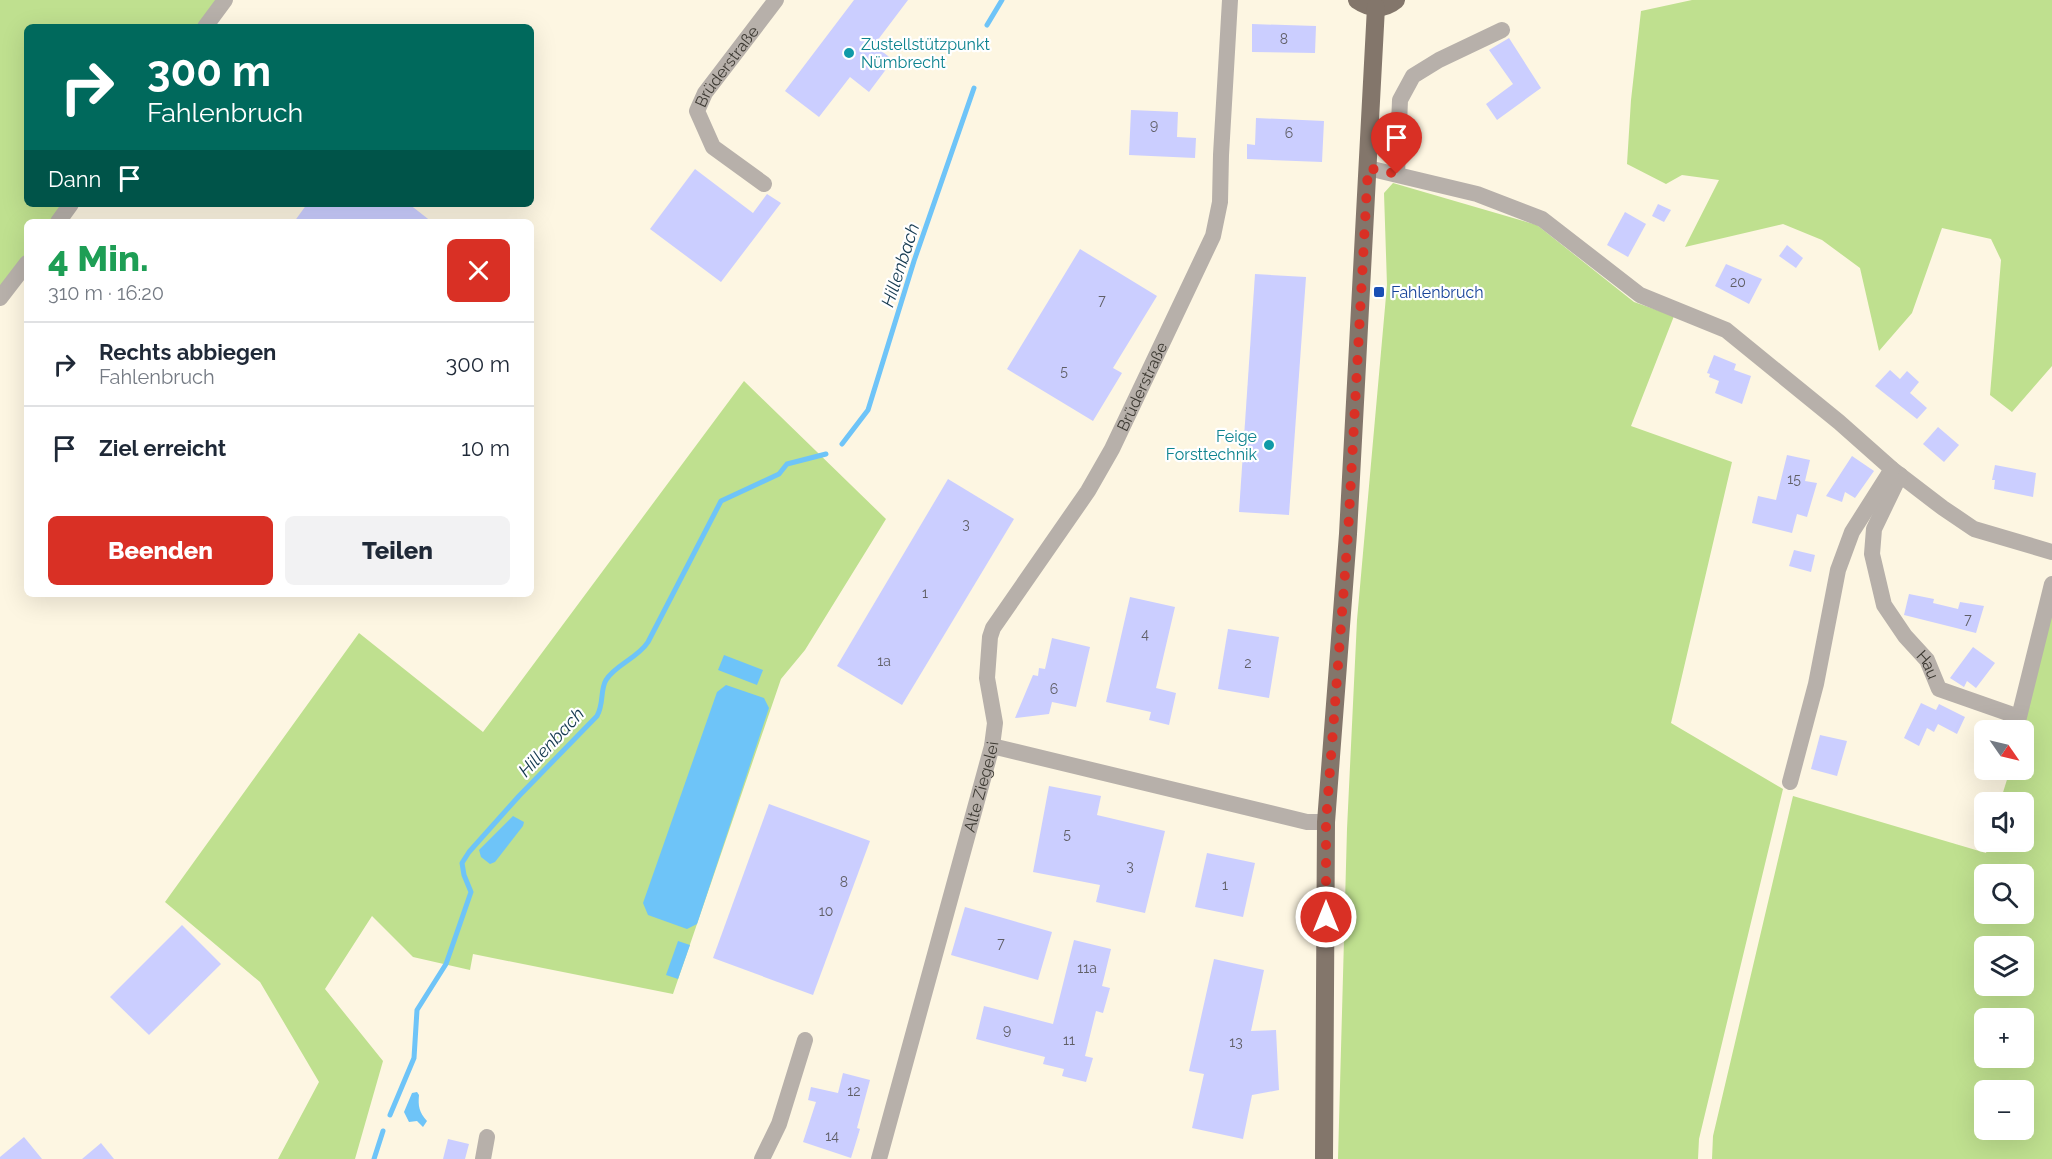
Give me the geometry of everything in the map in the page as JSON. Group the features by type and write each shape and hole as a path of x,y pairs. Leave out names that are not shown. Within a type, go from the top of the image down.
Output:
{"main road":[{"path":"1357,0 1364,5 1376,8 1391,4 1396,0"},
{"path":"1324,1159 1326,822 1348,534 1376,8"}],"street":[{"path":"207,24 225,0"},
{"name":"Brüderstraße","path":"764,184 713,147 697,111 705,93 776,0"},
{"name":"Brüderstraße","path":"992,746 995,723 987,678 990,637 993,628 1088,491 1112,449 1213,236 1220,202 1230,0"},
{"path":"1397,174 1400,100 1413,76 1439,60 1502,30"},
{"path":"1368,168 1477,194 1542,219 1640,295 1726,330 1839,422 1896,472 1974,529 2052,552"},
{"path":"0,298 24,266"},
{"path":"1790,782 1816,684 1838,570 1852,532 1896,472"},
{"name":"Hau","path":"1896,472 1874,529 1872,554 1884,605 1905,636 1927,660 1939,689 2019,717 2052,584"},
{"name":"Alte Ziegelei","path":"879,1159 992,746 1307,822 1326,822"},
{"path":"762,1159 778,1124 805,1040"},
{"path":"483,1159 487,1137"}],"green space":[{"path":"0,0 218,0 200,24 24,24 24,207 66,207 56,219 24,219 24,263 0,296"},
{"path":"1692,0 2052,0 2052,366 2012,412 1990,395 2001,260 1991,239 1942,228 1912,313 1879,351 1860,268 1822,240 1783,224 1685,247 1719,180 1682,175 1666,184 1627,164 1631,100 1641,11"},
{"path":"1393,183 1537,225 1634,302 1674,316 1631,426 1732,462 1671,723 1783,789 1699,1139 1698,1159 1338,1159 1347,829 1357,620 1387,285 1384,193"},
{"path":"744,381 886,519 805,650 781,679 673,994 473,954 470,970 413,957 372,916 325,989 383,1061 355,1159 278,1159 319,1082 260,982 165,902 359,633 483,732"},
{"path":"2052,608 2052,1159 1712,1159 1713,1136 1793,796 1974,849 1974,852 2034,852 2034,792 2003,792 2007,780 2034,780 2034,720 2023,720"}],"water":[{"path":"724,655 763,670 757,685 718,670"},
{"path":"726,685 764,698 769,708 697,924 687,929 648,915 643,903 717,692"},
{"path":"513,816 524,822 523,826 495,862 490,864 481,857 479,850"},
{"path":"678,941 690,945 678,979 666,975"},
{"path":"417,1092 422,1115 427,1121 423,1127 417,1121 409,1122 404,1112 412,1093"}],"building":[{"name":"Zustellstützpunkt Nümbrecht","path":"854,0 908,0 874,45 893,60 869,92 850,77 819,117 785,91"},
{"path":"1252,24 1316,26 1315,53 1252,52"},
{"path":"1509,38 1541,88 1497,120 1486,104 1513,84 1489,50"},
{"path":"1131,110 1178,112 1177,137 1196,138 1195,158 1129,155"},
{"path":"1256,118 1324,121 1322,162 1247,159 1247,144 1255,145"},
{"path":"695,169 753,213 767,194 781,203 721,282 650,229"},
{"path":"1658,204 1671,210 1664,222 1652,216"},
{"path":"305,207 413,207 428,219 296,219"},
{"path":"1625,212 1646,224 1628,257 1607,245"},
{"path":"1787,245 1803,258 1796,268 1779,256"},
{"path":"1080,249 1157,296 1113,368 1122,373 1093,421 1007,369"},
{"path":"1726,264 1762,279 1749,304 1715,286"},
{"name":"Feige Forsttechnik","path":"1255,274 1306,277 1289,515 1239,512"},
{"path":"1714,355 1736,364 1734,370 1751,376 1742,404 1715,393 1719,381 1709,377 1710,374 1707,373"},
{"path":"1890,370 1900,379 1907,371 1919,382 1910,393 1927,408 1917,419 1875,386"},
{"path":"1938,427 1959,445 1944,462 1923,444"},
{"path":"1787,455 1810,460 1805,481 1817,483 1807,517 1797,514 1792,533 1752,523 1758,496 1776,500"},
{"path":"1852,456 1874,471 1855,498 1845,492 1842,502 1826,496"},
{"path":"1995,465 2036,473 2033,497 1994,489 1995,480 1992,480"},
{"path":"948,479 1014,519 902,705 837,666"},
{"path":"1794,550 1815,555 1811,572 1789,566"},
{"path":"1909,594 1934,599 1933,603 1958,609 1960,602 1984,606 1976,633 1904,615"},
{"path":"1130,597 1175,607 1156,688 1176,693 1169,725 1149,720 1151,712 1106,702"},
{"path":"1228,629 1279,637 1269,698 1218,689"},
{"path":"1052,638 1090,647 1076,707 1052,702 1049,714 1015,718 1033,675 1038,676 1039,668 1045,669"},
{"path":"1973,647 1995,663 1976,688 1967,681 1964,687 1950,678"},
{"path":"1921,703 1936,710 1939,704 1965,717 1957,734 1938,724 1934,732 1927,728 1919,746 1904,738"},
{"path":"1820,735 1847,741 1837,776 1811,769"},
{"path":"1049,786 1101,796 1097,815 1165,831 1145,913 1096,902 1100,885 1033,872"},
{"path":"769,804 870,841 813,995 713,958"},
{"path":"1207,853 1255,863 1243,917 1195,907"},
{"path":"965,907 1052,932 1038,980 951,955"},
{"path":"182,925 221,964 149,1035 110,997"},
{"path":"1074,940 1111,949 1102,986 1110,988 1103,1013 1096,1011 1085,1056 1093,1058 1086,1082 1062,1076 1064,1069 1043,1064 1045,1057 976,1039 984,1006 1053,1024"},
{"path":"1214,959 1264,970 1251,1031 1276,1030 1279,1090 1252,1095 1243,1139 1192,1128 1204,1074 1189,1071"},
{"path":"843,1073 870,1080 857,1128 860,1129 851,1158 803,1142 816,1102 808,1100 811,1087 838,1093"},
{"path":"24,1137 42,1159 0,1159 0,1157"},
{"path":"448,1139 469,1144 465,1159 443,1159"},
{"path":"101,1143 114,1159 82,1159"}],"waterway":[{"name":"Hillenbach","path":"987,25 1002,0"},
{"name":"Hillenbach","path":"842,444 868,410 914,261 974,88"},
{"name":"Hillenbach","path":"390,1115 414,1058 417,1010 446,964 471,892 462,863 469,852 519,796 597,716 606,680 648,642 721,501 779,474 787,464 826,454"},
{"name":"Hillenbach","path":"374,1159 383,1131"}],"place":[{"name":"Zustellstützpunkt Nümbrecht","path":"849,53"},
{"name":"Fahlenbruch","path":"1379,292"},
{"name":"Feige Forsttechnik","path":"1269,445"}],"route":[{"path":"1326,917 1326,822 1348,534 1368,168 1397,174"}]}
